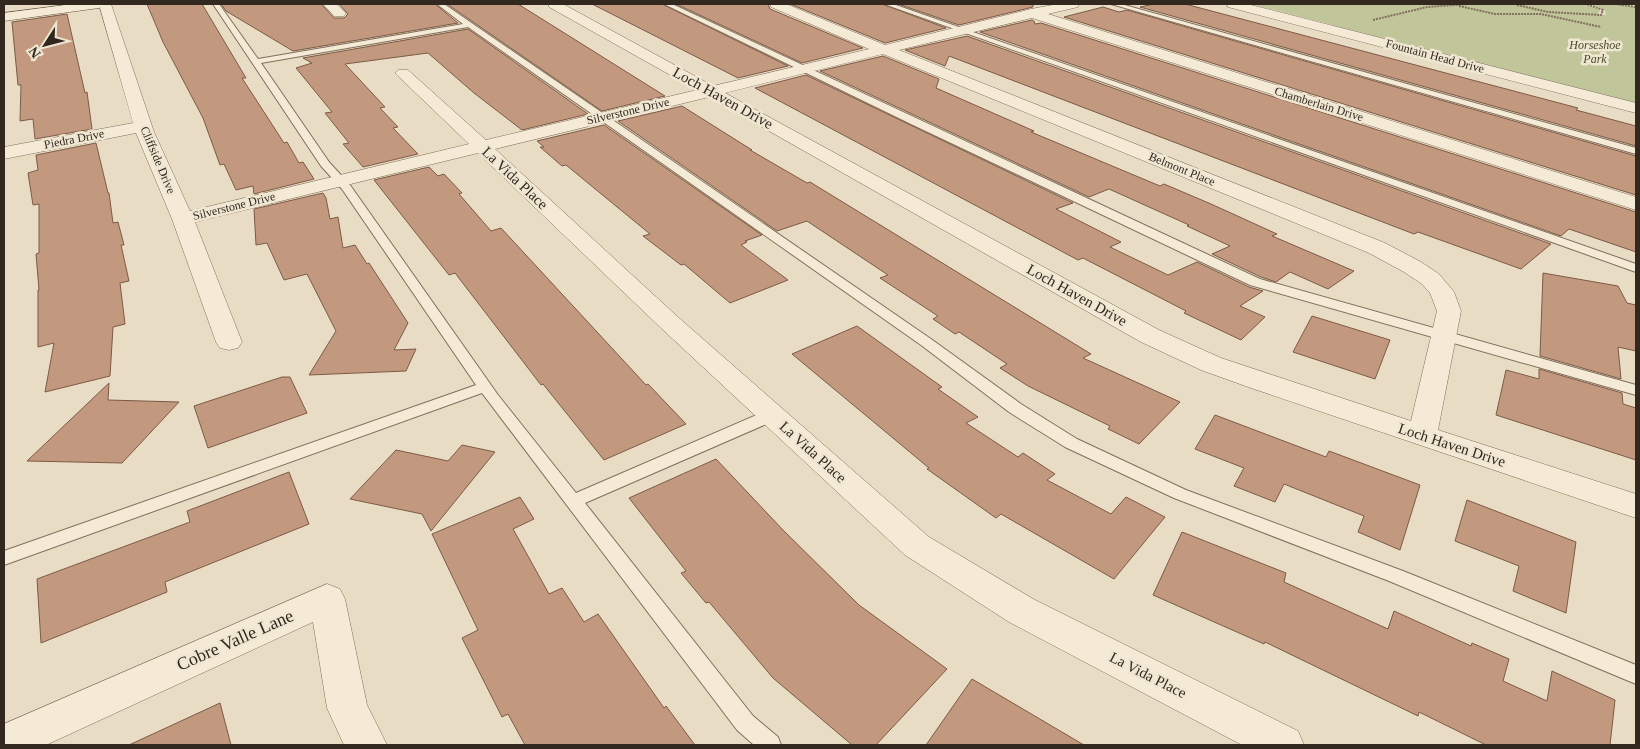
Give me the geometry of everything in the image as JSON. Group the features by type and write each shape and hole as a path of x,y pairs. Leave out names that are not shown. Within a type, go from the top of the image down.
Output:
{"street":[{"path":"4,11 60,4"},
{"path":"4,17 99,4"},
{"name":"Cliffside Drive","path":"105,4 143,126 183,219 229,342"},
{"path":"329,4 339,14"},
{"name":"Loch Haven Drive","path":"554,4 1150,336 1211,364 1261,382 1636,506"},
{"name":"Belmont Place","path":"776,4 882,50 1396,257 1423,274 1442,291 1449,311 1422,436"},
{"name":"Chamberlain Drive","path":"1001,4 1636,204"},
{"name":"Silverstone Drive","path":"183,219 1073,4"},
{"name":"Fountain Head Drive","path":"1233,4 1636,108"},
{"name":"La Vida Place","path":"403,73 670,323 917,546 1022,611 1283,745"},
{"name":"Piedra Drive","path":"4,153 143,126"},
{"name":"Cobre Valle Lane","path":"4,744 327,598 347,708 366,745"}],"lane":[{"path":"216,4 325,164 340,180 485,386 745,723 770,745"},
{"path":"440,4 601,118 926,342 1015,408 1072,443 1180,494 1396,576 1636,675"},
{"path":"667,4 1256,282 1636,390"},
{"path":"887,4 1636,268"},
{"path":"1114,4 1636,151"},
{"path":"254,62 470,25"},
{"path":"4,558 485,386"},
{"path":"574,501 772,415"}],"path":[{"path":"1371,20 1420,8 1468,4"},
{"path":"1517,5 1543,12 1601,15 1603,10 1586,4"},
{"path":"1616,4 1636,7"},
{"path":"1459,6 1494,14 1541,14 1601,27"}],"green space":[{"name":"Horseshoe Park","path":"1251,4 1585,4 1600,10 1598,14 1606,15 1605,10 1589,4 1615,4 1636,7 1636,104 1330,26 1333,25"}],"building":[{"path":"147,4 202,4 246,78 242,78 284,143 287,142 299,163 303,162 314,179 254,194 253,186 236,190 224,164 220,165 203,118 163,42"},
{"path":"221,4 321,4 334,18 344,18 348,14 339,4 435,4 458,23 293,51 226,11"},
{"path":"447,4 518,4 665,96 602,111"},
{"path":"592,4 662,4 788,66 738,78"},
{"path":"676,4 768,4 770,9 863,48 802,63"},
{"path":"790,4 882,4 946,28 885,43"},
{"path":"898,4 1033,4 1033,7 959,25"},
{"path":"1154,4 1185,4 1578,108 1576,110 1636,126 1636,146 1140,7"},
{"path":"1103,7 1119,12 1127,10 1636,156 1636,195 1064,17"},
{"path":"67,14 85,93 87,92 92,129 35,139 33,119 20,121 21,85 18,85 12,22"},
{"path":"1032,20 1035,24 1041,23 1636,212 1636,252 1569,229 1561,236 980,32"},
{"path":"468,29 588,114 522,130 474,93 428,53 345,64 385,107 380,108 398,127 393,128 418,154 363,167 343,144 349,143 325,113 332,112 296,68 312,63 303,58"},
{"path":"967,36 1551,244 1521,269 1418,232 1414,234 949,56 945,66 905,50"},
{"path":"883,56 939,79 936,88 1034,131 1031,132 1160,186 1164,184 1211,204 1277,234 1272,236 1354,271 1328,289 1290,272 1276,282 1261,277 1212,254 1230,246 1187,226 1189,225 1109,189 1089,197 820,71"},
{"path":"806,75 1073,203 1056,209 1121,242 1110,247 1168,275 1197,262 1249,287 1263,291 1240,306 1265,317 1241,340 1184,313 1186,311 1083,258 1078,260 755,88"},
{"path":"682,106 752,150 750,150 807,183 810,182 1091,354 1083,358 1180,402 1139,444 1108,429 1110,426 1028,386 1000,368 1007,364 959,332 955,334 933,319 938,316 880,278 888,275 807,221 777,231 618,121"},
{"path":"604,125 762,235 745,241 747,242 741,245 788,280 730,303 684,264 681,265 643,236 650,234 566,165 562,166 540,147 544,147 537,141"},
{"path":"96,143 109,193 113,223 118,222 124,245 121,245 129,281 120,283 125,324 113,327 110,376 45,392 54,343 38,347 39,290 36,254 39,253 39,204 33,205 28,173 38,170 36,155"},
{"path":"429,167 438,176 444,174 462,193 459,194 491,231 501,228 646,385 648,384 686,424 604,460 543,384 541,385 455,273 449,275 374,180"},
{"path":"323,193 326,198 330,219 338,217 343,248 355,245 408,323 394,350 416,349 406,371 309,375 336,331 307,274 284,280 267,243 256,245 254,209"},
{"path":"1543,273 1618,286 1627,303 1636,305 1636,351 1618,347 1621,379 1540,356"},
{"path":"1312,316 1390,340 1375,379 1293,352"},
{"path":"857,326 942,387 938,389 978,417 966,423 1018,457 1023,453 1055,474 1047,480 1111,514 1126,497 1165,517 1114,579 1001,514 996,518 927,469 929,468 792,354"},
{"path":"1539,369 1622,393 1623,404 1636,408 1636,460 1496,415 1506,370 1539,379"},
{"path":"282,377 290,377 307,413 208,448 194,406"},
{"path":"109,383 108,400 179,402 122,463 27,461"},
{"path":"1215,415 1326,457 1329,451 1420,485 1400,550 1358,532 1364,516 1284,484 1275,502 1234,486 1244,468 1195,449"},
{"path":"462,445 495,452 431,531 422,514 350,499 396,450 448,461"},
{"path":"716,459 783,530 859,605 947,669 876,745 852,745 773,678 709,602 706,603 681,573 686,571 629,498"},
{"path":"289,472 309,524 165,582 167,592 41,643 37,579 190,522 187,511"},
{"path":"520,497 534,519 513,529 549,594 562,588 584,622 598,614 664,708 666,706 695,745 525,745 508,714 502,717 462,638 478,630 432,534"},
{"path":"1467,500 1576,542 1566,613 1513,591 1519,566 1455,541"},
{"path":"1182,532 1286,573 1284,582 1388,629 1394,611 1471,646 1472,643 1509,659 1503,681 1547,701 1552,671 1615,700 1610,745 1486,745 1419,712 1418,716 1265,642 1264,644 1153,595"},
{"path":"972,679 1084,745 926,745"},
{"path":"220,703 231,745 129,745"}]}
